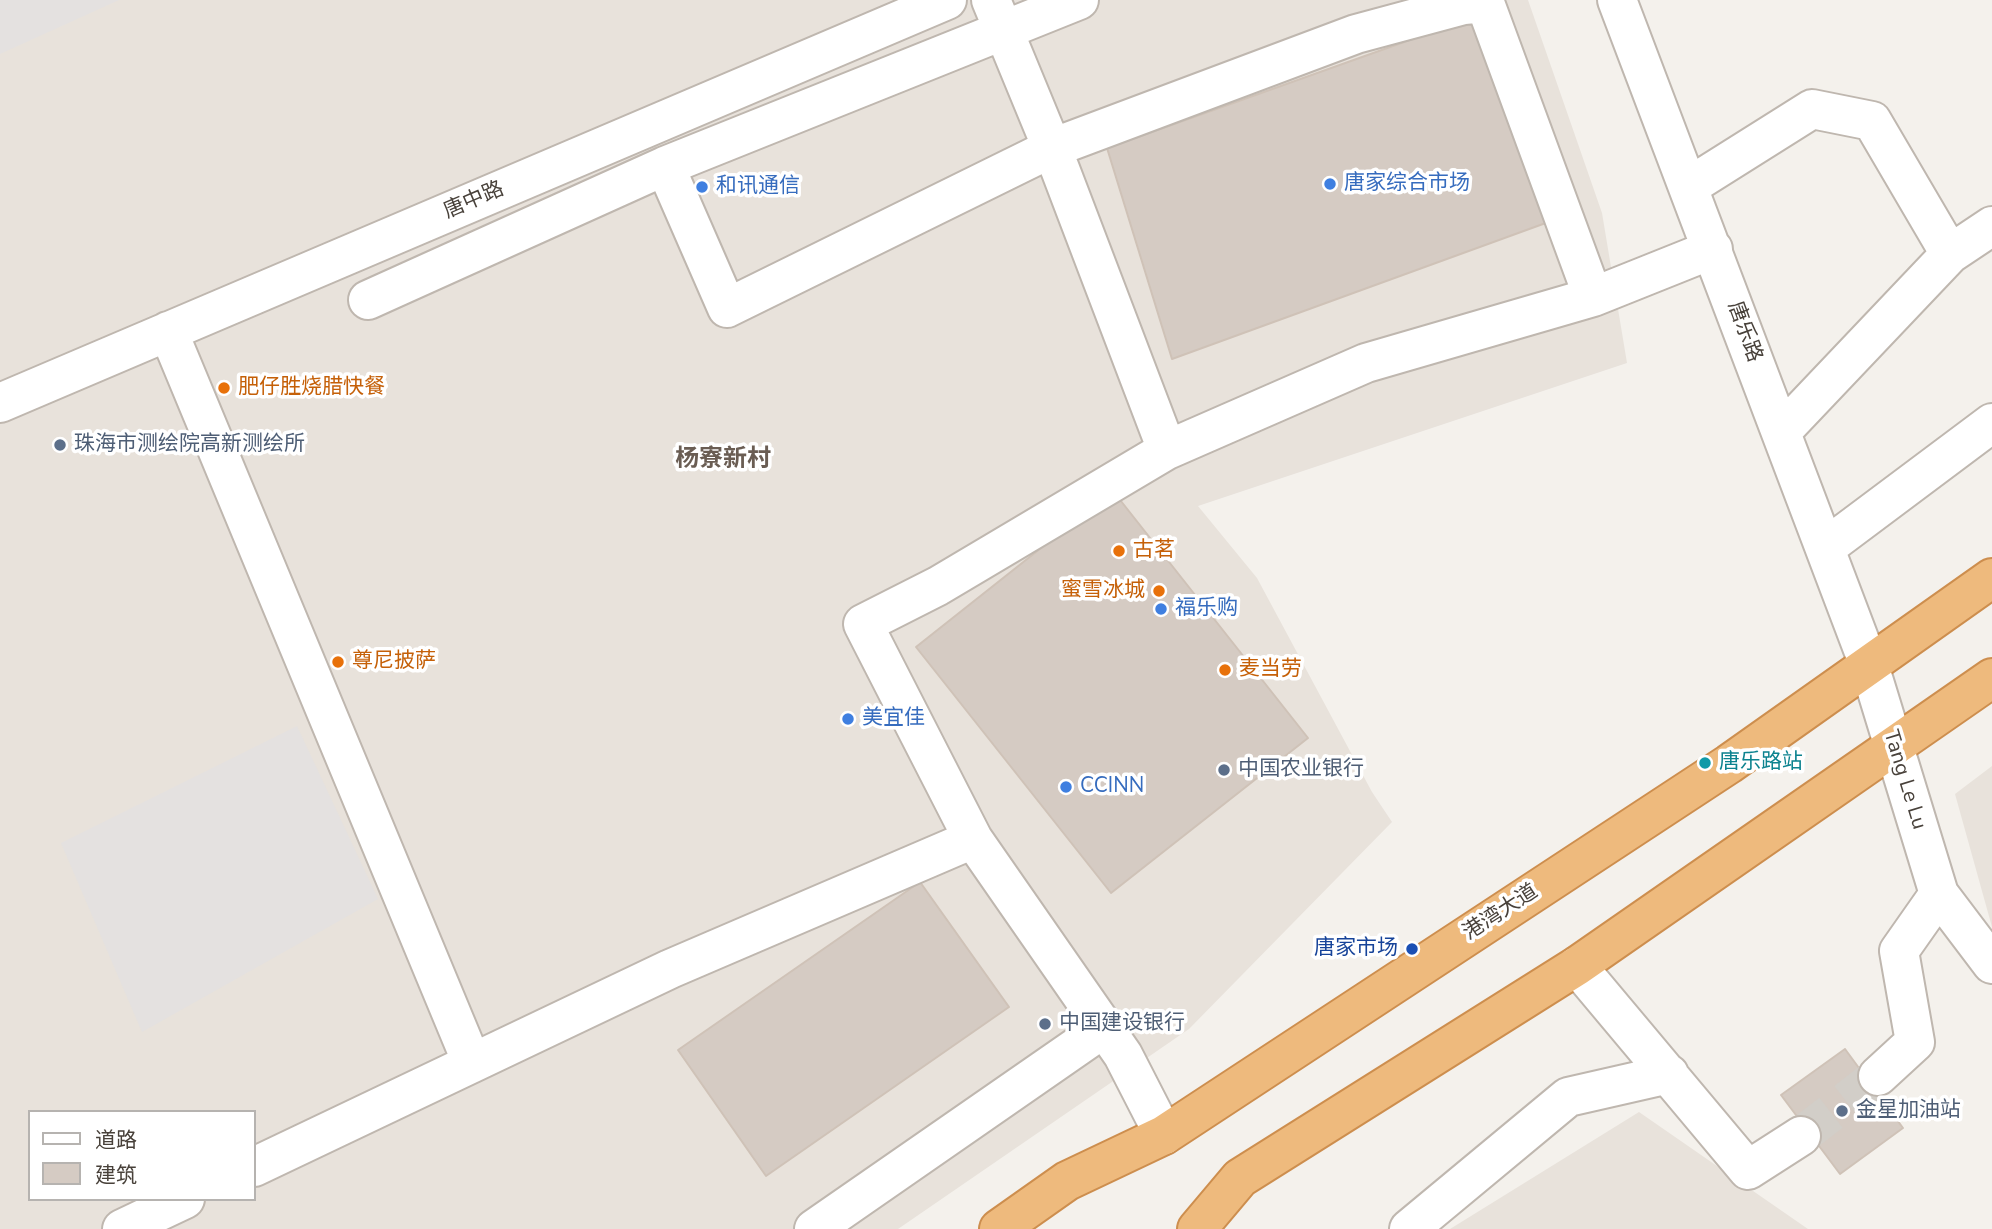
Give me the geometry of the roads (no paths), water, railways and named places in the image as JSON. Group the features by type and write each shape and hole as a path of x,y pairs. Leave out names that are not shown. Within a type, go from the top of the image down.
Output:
{"highway":[{"name":"港湾大道","path":"999,1229 1067,1181 1164,1135 1729,764 1992,578"},
{"path":"1197,1229 1240,1178 1577,966 1992,678"}],"street":[{"name":"唐中路","path":"0,403 947,0"},
{"path":"368,300 997,15 1079,0"},
{"name":"唐乐路","path":"1617,0 1869,665"},
{"path":"665,166 727,308 1052,148 1356,34 1484,2 1593,297"},
{"path":"997,15 1052,148 1167,450"},
{"path":"1688,187 1812,109 1872,121 1950,254"},
{"path":"1781,432 1950,254 1992,226"},
{"path":"1164,1135 1123,1055 973,839 863,624 938,586 1167,450 1366,363 1593,297 1713,249"},
{"path":"168,331 472,1063"},
{"path":"1825,548 1992,423"},
{"name":"Tang Le Lu","path":"1869,665 1939,894"},
{"path":"256,1166 670,969 973,839"},
{"path":"1878,1076 1915,1042 1899,951 1939,894 1992,964"},
{"path":"1577,966 1748,1170 1801,1136"},
{"path":"814,1229 1104,1028"},
{"path":"1409,1229 1568,1097 1669,1074"},
{"path":"122,1229 181,1201"}],"tunnel":[{"path":"1801,1136 1878,1076"}],"place":[{"name":"唐家综合市场","path":"1330,184"},
{"name":"和讯通信","path":"702,187"},
{"name":"肥仔胜烧腊快餐","path":"224,388"},
{"name":"珠海市测绘院高新测绘所","path":"60,445"},
{"name":"古茗","path":"1119,551"},
{"name":"蜜雪冰城","path":"1159,591"},
{"name":"福乐购","path":"1161,609"},
{"name":"尊尼披萨","path":"338,662"},
{"name":"麦当劳","path":"1225,670"},
{"name":"美宜佳","path":"848,719"},
{"name":"唐乐路站","path":"1705,763"},
{"name":"中国农业银行","path":"1224,770"},
{"name":"CCINN","path":"1066,787"},
{"name":"唐家市场","path":"1412,949"},
{"name":"中国建设银行","path":"1045,1024"},
{"name":"金星加油站","path":"1842,1111"}],"district":[{"name":"杨寮新村","path":"723,460"}]}
